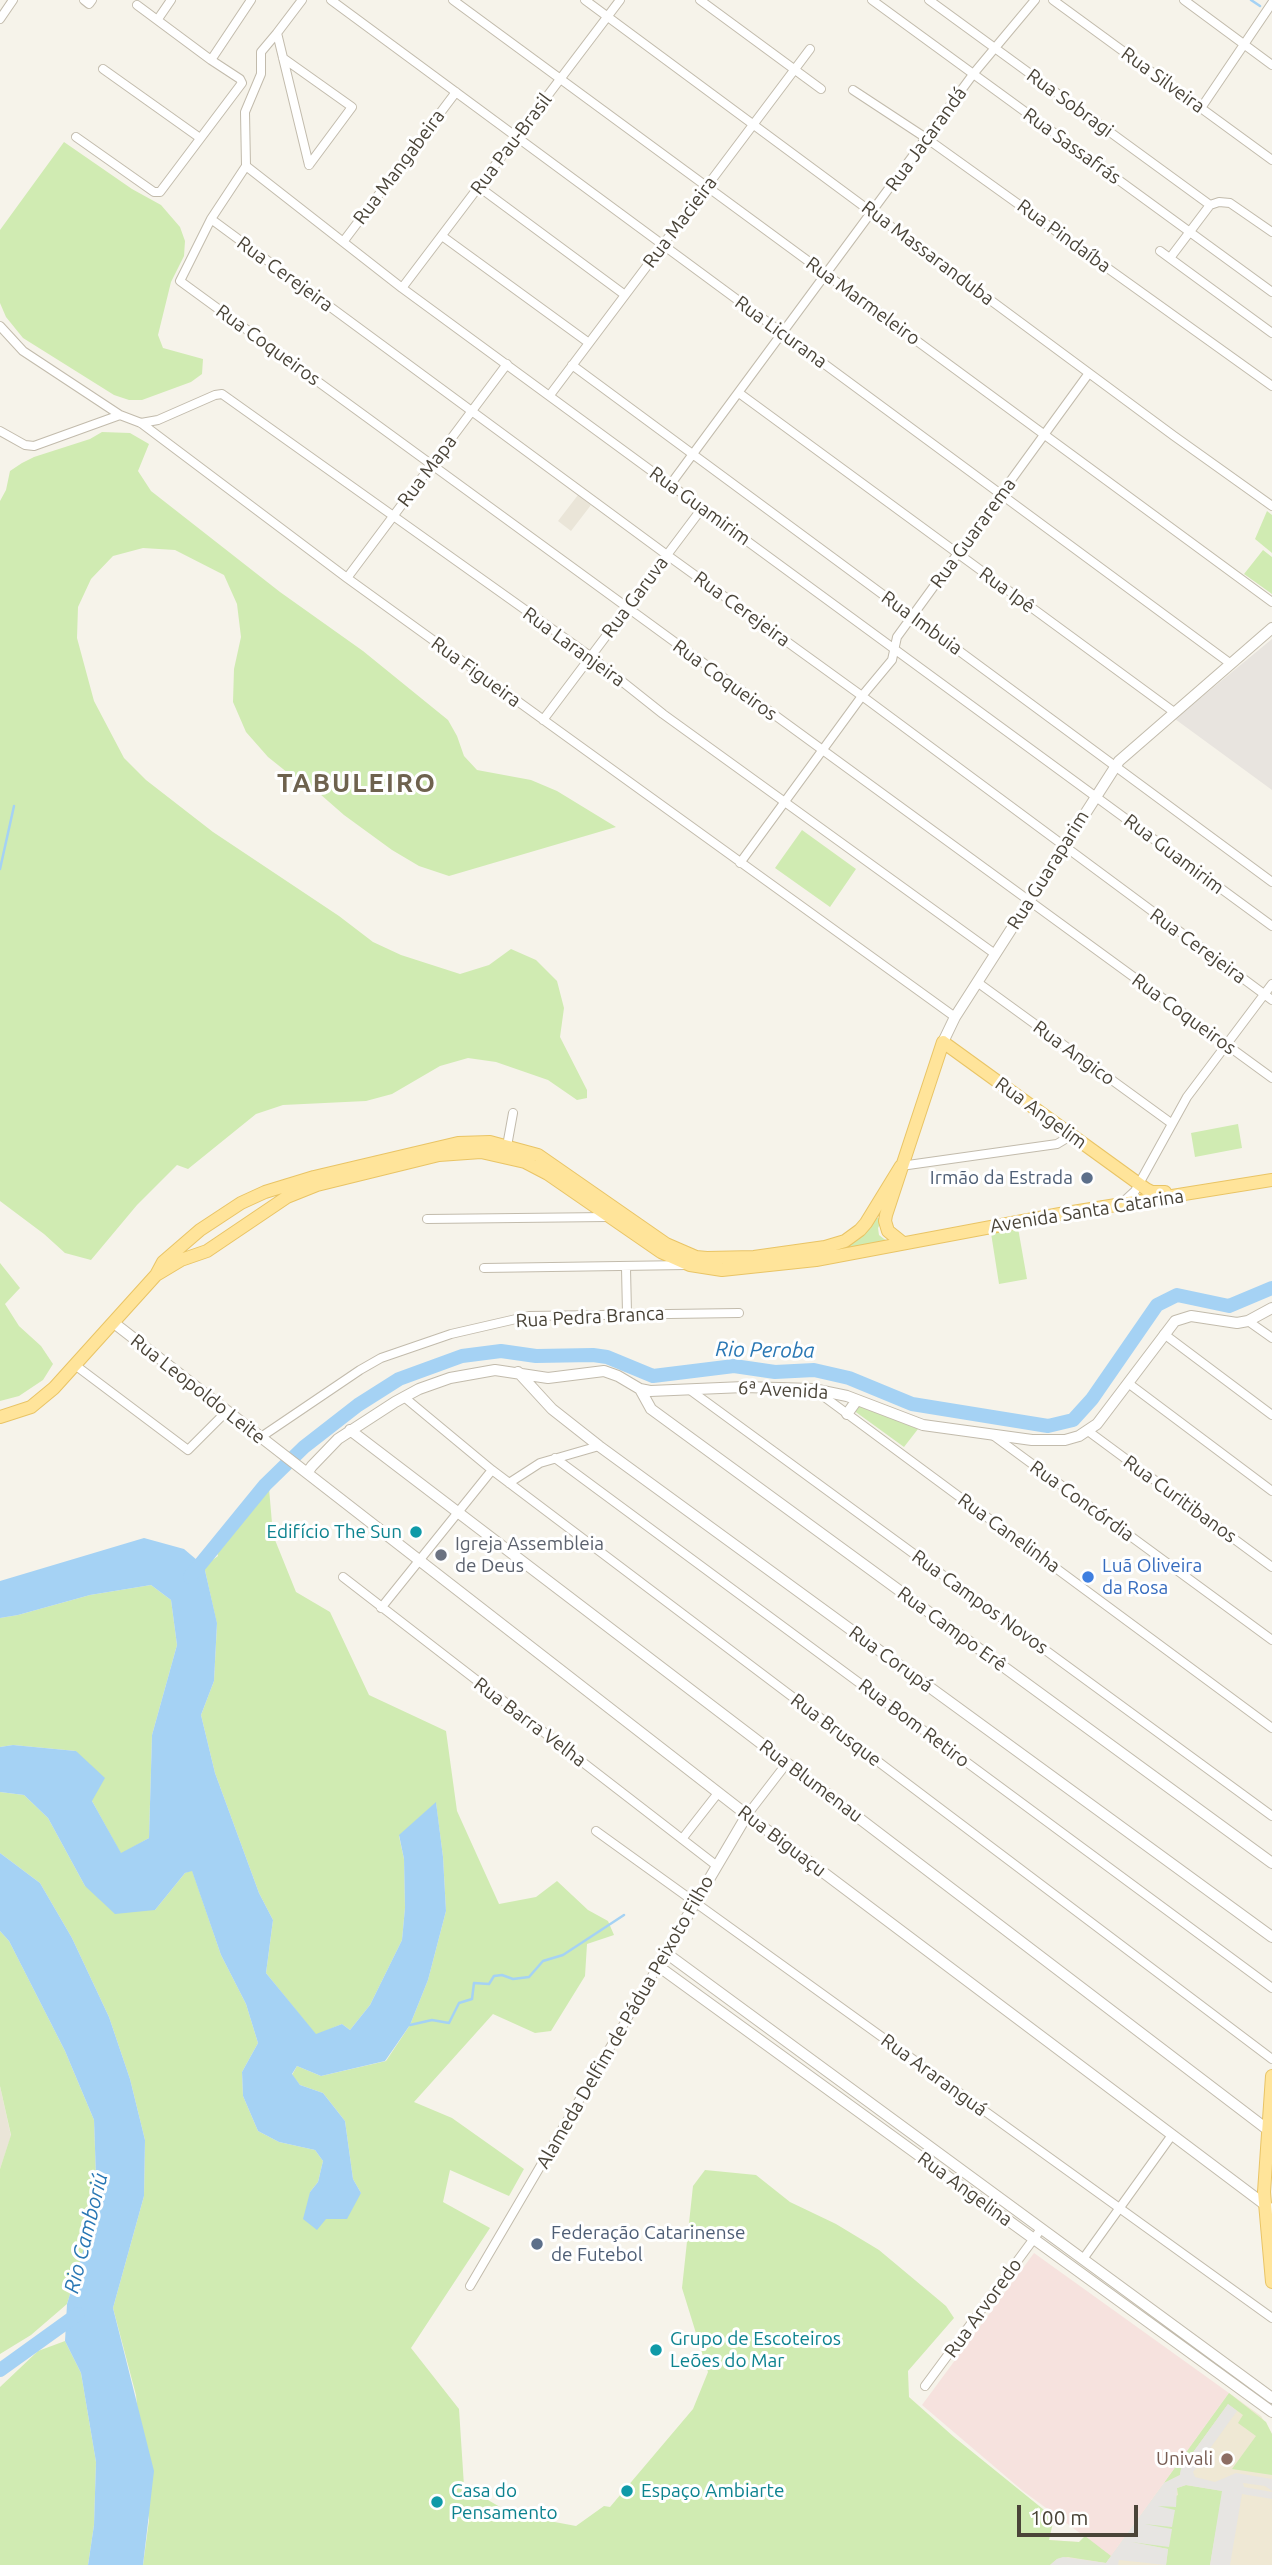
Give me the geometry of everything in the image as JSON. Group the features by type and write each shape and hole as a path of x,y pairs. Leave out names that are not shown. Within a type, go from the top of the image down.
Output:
{"main road":[{"name":"Rua Angelim","path":"943,1042 1139,1183"},
{"name":"Rua Guaraparim","path":"902,1242 891,1235 886,1227 886,1215 943,1042"},
{"name":"Avenida Santa Catarina","path":"0,1417 22,1411 41,1401 114,1323 156,1275 163,1262 200,1230 241,1203 282,1185 437,1146 481,1141 507,1146 547,1161 644,1230 666,1244 696,1257 742,1258 825,1247 845,1241 860,1230"},
{"name":"Avenida Santa Catarina","path":"156,1275 181,1260 214,1246 287,1197 317,1185 462,1151 481,1152 525,1162 548,1174 661,1252 690,1265 736,1270 816,1260 902,1242 1272,1180"},
{"name":"Rua Guaraparim","path":"860,1230 901,1166"},
{"name":"Avenida Santa Catarina","path":"1139,1183 1152,1192 1159,1193 1272,1174"},
{"path":"241,1203 250,1209 252,1219"},
{"path":"200,1230 205,1242 214,1246"},
{"path":"1272,2076 1268,2207 1272,2282"}],"street":[{"path":"0,19 13,0"},
{"path":"158,19 171,0"},
{"path":"211,60 251,0"},
{"path":"211,219 246,166 244,118 261,74 261,52 302,0"},
{"name":"Rua Licurana","path":"331,0 1231,664"},
{"name":"Rua Marmeleiro","path":"453,0 1272,601"},
{"name":"Rua Massaranduba","path":"584,0 1272,506"},
{"name":"Rua Pau-Brasil","path":"402,288 620,0"},
{"path":"700,0 821,89"},
{"name":"Rua Sassafrás","path":"872,0 1272,292"},
{"name":"Rua Sobragi","path":"929,0 1210,205"},
{"name":"Rua Jacarandá","path":"670,485 974,74 1035,0"},
{"name":"Rua Silveira","path":"1053,0 1272,160"},
{"path":"1184,0 1272,65"},
{"path":"1201,108 1272,3 1268,0"},
{"path":"76,137 157,193 242,83 137,5"},
{"path":"277,33 283,58 309,165 352,107 283,58"},
{"name":"Rua Macieira","path":"550,396 810,49"},
{"path":"103,69 200,138"},
{"name":"Rua Pindaíba","path":"853,90 926,138 1272,386"},
{"name":"Rua Mangabeira","path":"343,242 456,92"},
{"name":"Rua Guamirim","path":"246,166 402,288 1272,926"},
{"path":"479,187 625,295"},
{"path":"1170,258 1210,205 1225,202 1236,206 1272,232"},
{"name":"Rua Coqueiros","path":"211,219 180,281 1272,1078"},
{"name":"Rua Cerejeira","path":"211,219 1272,1000"},
{"path":"442,236 589,343"},
{"path":"1160,251 1272,333"},
{"name":"Rua Figueira","path":"0,326 23,351 120,415 141,423 347,578 955,1017"},
{"name":"Rua Mapa","path":"347,578 506,364"},
{"name":"Rua Imbuia","path":"572,365 1272,882"},
{"name":"Rua Guararema","path":"740,863 862,696 892,660 897,637 1089,373"},
{"name":"Rua Ipê","path":"739,393 1174,712"},
{"name":"Rua Laranjeira","path":"141,423 158,420 222,394 590,656 663,714 995,954"},
{"path":"0,431 25,445 34,446 120,415"},
{"name":"Rua Garuva","path":"542,720 702,507"},
{"name":"Rua Guaraparim","path":"943,1042 955,1017 1115,766 1272,628"},
{"name":"Rua Angico","path":"977,982 1171,1123"},
{"path":"1121,1204 1131,1196 1171,1123 1272,984"},
{"path":"507,1146 513,1112"},
{"path":"901,1166 1057,1144 1065,1142 1072,1135"},
{"path":"427,1219 610,1217"},
{"path":"484,1268 690,1265"},
{"path":"626,1268 627,1313"},
{"path":"1088,1431 1097,1424 1175,1321 1191,1316 1225,1323 1248,1321 1272,1308"},
{"name":"Rua Pedra Branca","path":"261,1437 360,1370 401,1350 451,1334 519,1318 739,1312"},
{"path":"1248,1321 1272,1338"},
{"name":"Rua Leopoldo Leite","path":"114,1323 298,1466"},
{"path":"1164,1334 1272,1415"},
{"path":"75,1365 188,1450 227,1411"},
{"name":"6ª Avenida","path":"307,1474 322,1455 350,1430 404,1397 468,1373 495,1370 534,1377 604,1371 640,1389 658,1391 813,1389 837,1392 923,1425 994,1436 1051,1441 1065,1440 1088,1431"},
{"name":"Rua Corupá","path":"518,1372 552,1409 599,1446 1272,1937"},
{"path":"1128,1382 1272,1491"},
{"name":"Rua Campo Erê","path":"640,1389 651,1409 1272,1863"},
{"name":"Rua Campos Novos","path":"689,1389 1272,1816"},
{"name":"Rua Canelinha","path":"813,1389 1272,1728"},
{"name":"Rua Brusque","path":"404,1397 509,1483 1272,2059"},
{"path":"847,1414 857,1400"},
{"name":"Rua Blumenau","path":"350,1430 1269,2131"},
{"name":"Rua Curitibanos","path":"1088,1431 1272,1567"},
{"name":"Rua Concórdia","path":"994,1436 1272,1640"},
{"path":"509,1483 534,1466 599,1446"},
{"name":"Rua Bom Retiro","path":"555,1458 1272,1988"},
{"name":"Rua Biguaçu","path":"298,1466 718,1793 1268,2207"},
{"path":"381,1608 492,1470"},
{"name":"Rua Barra Velha","path":"343,1577 717,1866"},
{"name":"Alameda Delfim de Pádua Peixoto Filho","path":"470,2286 747,1815 787,1763"},
{"path":"682,1839 718,1793"},
{"name":"Rua Araranguá","path":"596,1831 1272,2318"},
{"name":"Rua Angelina","path":"666,1953 1272,2398"},
{"name":"Rua Angelina","path":"658,1966 1272,2412"},
{"path":"1083,2259 1172,2135"},
{"path":"936,2168 944,2158"},
{"name":"Rua Arvoredo","path":"925,2386 1041,2229"}],"shaded area":[{"path":"578,495 591,505 571,531 558,521"},
{"path":"1272,639 1272,790 1175,719"},
{"path":"0,2086 11,2136 0,2169"},
{"path":"1034,2253 1229,2393 1111,2556 1023,2491 922,2405"},
{"name":"Univali","path":"1229,2393 1261,2416 1272,2434 1272,2565 1026,2565 1049,2540 1079,2542 1085,2536 1111,2555"},
{"path":"1228,2404 1237,2411 1193,2472 1195,2477 1215,2482 1236,2473 1272,2479 1272,2491 1265,2486 1243,2483 1244,2487 1272,2492 1272,2499 1242,2494 1230,2565 1210,2565 1222,2491 1186,2485 1177,2488 1176,2507 1158,2506 1175,2510 1172,2527 1144,2524 1172,2529 1169,2547 1131,2542 1168,2549 1166,2565 1119,2560 1118,2565 1050,2565 1063,2557 1106,2563 1164,2483 1180,2475 1181,2469"}],"green space":[{"path":"64,142 132,189 161,205 180,227 185,241 184,256 171,282 158,335 163,348 203,359 202,374 191,382 142,400 129,400 114,395 23,338 6,317 0,303 0,230"},
{"path":"102,432 130,433 149,444 138,471 151,491 280,592 363,651 448,720 464,756 477,770 531,780 557,791 616,827 449,876 419,866 392,850 320,794 293,777 268,757 246,732 233,702 234,669 241,637 237,604 224,575 175,550 143,548 113,556 91,579 78,607 77,638 94,701 124,758 146,780 213,832 339,916 373,942 401,955 460,974 489,965 511,949 536,960 557,981 564,1008 560,1037 587,1090 587,1098 577,1100 548,1080 496,1062 468,1058 440,1066 392,1094 366,1101 283,1105 256,1114 188,1169 177,1165 137,1205 91,1260 65,1253 0,1201 0,501 6,490 10,471 34,457 90,439"},
{"path":"1267,511 1272,515 1272,553 1255,539"},
{"path":"1263,550 1272,557 1272,594 1244,574"},
{"path":"802,830 856,869 830,907 775,868"},
{"path":"1238,1124 1242,1148 1195,1157 1191,1133"},
{"path":"876,1217 882,1220 878,1228 879,1235 888,1242 838,1250 859,1239"},
{"path":"1018,1228 1027,1279 999,1284 991,1233"},
{"path":"0,1263 20,1288 5,1304 19,1326 41,1346 53,1364 43,1380 19,1396 0,1401"},
{"path":"857,1403 918,1429 904,1447 853,1410"},
{"path":"269,1488 273,1535 296,1592 330,1612 369,1695 446,1731 457,1811 499,1904 536,1897 557,1881 588,1910 608,1921 614,1935 587,1944 585,1976 551,2031 535,2033 493,2014 414,2102 452,2118 524,2169 509,2196 450,2170 443,2202 490,2228 411,2348 459,2409 464,2486 512,2514 576,2526 604,2506 610,2507 693,2409 708,2372 682,2288 693,2186 705,2170 756,2175 790,2202 836,2224 879,2250 946,2306 954,2318 908,2371 909,2397 1054,2518 1049,2540 1079,2542 1085,2536 1111,2556 1106,2563 1068,2557 1057,2559 1050,2565 143,2565 149,2520 136,2395 113,2308 144,2196 145,2140 130,2079 109,2017 72,1938 40,1883 0,1853 0,1792 24,1795 48,1818 85,1886 155,1910 185,1873 192,1870 221,1955 246,2004 258,2043 242,2072 243,2096 258,2131 279,2142 315,2150 323,2161 318,2182 310,2192 326,2219 361,2193 353,2179 345,2121 323,2093 300,2085 292,2075 297,2066 321,2076 386,2061 410,2025 428,1980 446,1911 436,1803 399,1836 404,1859 405,1908 402,1940 370,2005 350,2030 342,2024 316,2035 266,1973 273,1920 259,1893 215,1773 201,1715 214,1681 217,1624 204,1566 218,1556 215,1545"},
{"path":"151,1585 171,1600 177,1645 152,1735 149,1838 121,1854 92,1801 76,1751 13,1745 0,1747 0,1618 90,1595"},
{"path":"0,1931 9,1941 65,2051 94,2120 96,2177 88,2235 67,2304 31,2335 0,2354 0,2169 11,2135 0,2086"},
{"path":"65,2341 81,2373 96,2462 94,2525 88,2565 0,2565 0,2387 38,2351"},
{"path":"1229,2393 1266,2422 1272,2434 1272,2475 1232,2469 1256,2436 1238,2423 1243,2415 1228,2404 1181,2469 1180,2475 1164,2483"},
{"path":"1186,2485 1223,2491 1210,2565 1166,2565 1168,2549 1131,2542 1146,2526 1145,2523 1158,2505 1178,2495 1177,2488"}],"water":[{"path":"144,1538 184,1549 204,1566 217,1623 214,1681 201,1715 215,1773 259,1893 273,1920 266,1973 316,2034 342,2024 350,2030 370,2005 402,1940 405,1908 404,1859 399,1835 436,1802 446,1911 428,1980 410,2025 385,2061 321,2076 297,2066 292,2074 300,2085 323,2093 345,2121 353,2179 361,2193 347,2219 326,2219 317,2230 303,2219 310,2192 318,2182 323,2161 315,2150 279,2142 258,2131 243,2096 242,2072 258,2043 246,2004 221,1955 192,1871 185,1873 155,1910 115,1914 85,1886 48,1818 24,1795 0,1792 0,1747 13,1745 76,1751 105,1778 92,1801 121,1853 149,1838 152,1735 177,1645 171,1600 151,1585 90,1595 0,1618 0,1581"},
{"path":"0,1853 40,1883 72,1938 109,2017 130,2079 145,2140 144,2196 113,2308 154,2471 143,2565 88,2565 94,2525 96,2462 81,2373 65,2341 67,2304 88,2235 96,2177 94,2120 65,2051 9,1941 0,1931"}],"waterway":[{"path":"1251,0 1260,6"},
{"path":"0,869 14,806"},
{"name":"Rio Peroba","path":"190,1577 265,1485 304,1447 358,1405 399,1379 462,1356 501,1351 536,1356 593,1355 607,1357 653,1376 734,1366 775,1372 814,1370 849,1378 912,1404 1048,1426 1073,1420 1092,1399 1157,1305 1177,1295 1229,1306 1272,1288"},
{"path":"410,2025 432,2020 449,2023 459,2003 472,1999 474,1983 489,1984 494,1976 502,1975 513,1979 529,1977 543,1961 563,1955 624,1915"},
{"path":"0,2370 78,2314"}],"place":[{"name":"Irmão da Estrada","path":"1087,1178"},
{"name":"Edifício The Sun","path":"416,1532"},
{"name":"Igreja Assembleia de Deus","path":"441,1555"},
{"name":"Luã Oliveira da Rosa","path":"1088,1577"},
{"name":"Federação Catarinense de Futebol","path":"537,2244"},
{"name":"Grupo de Escoteiros Leões do Mar","path":"656,2350"},
{"name":"Univali","path":"1227,2459"},
{"name":"Espaço Ambiarte","path":"627,2491"},
{"name":"Casa do Pensamento","path":"437,2502"}],"district":[{"name":"TABULEIRO","path":"357,783"}],"water label":[{"name":"Rio Camboriú","path":"86,2233"}]}
